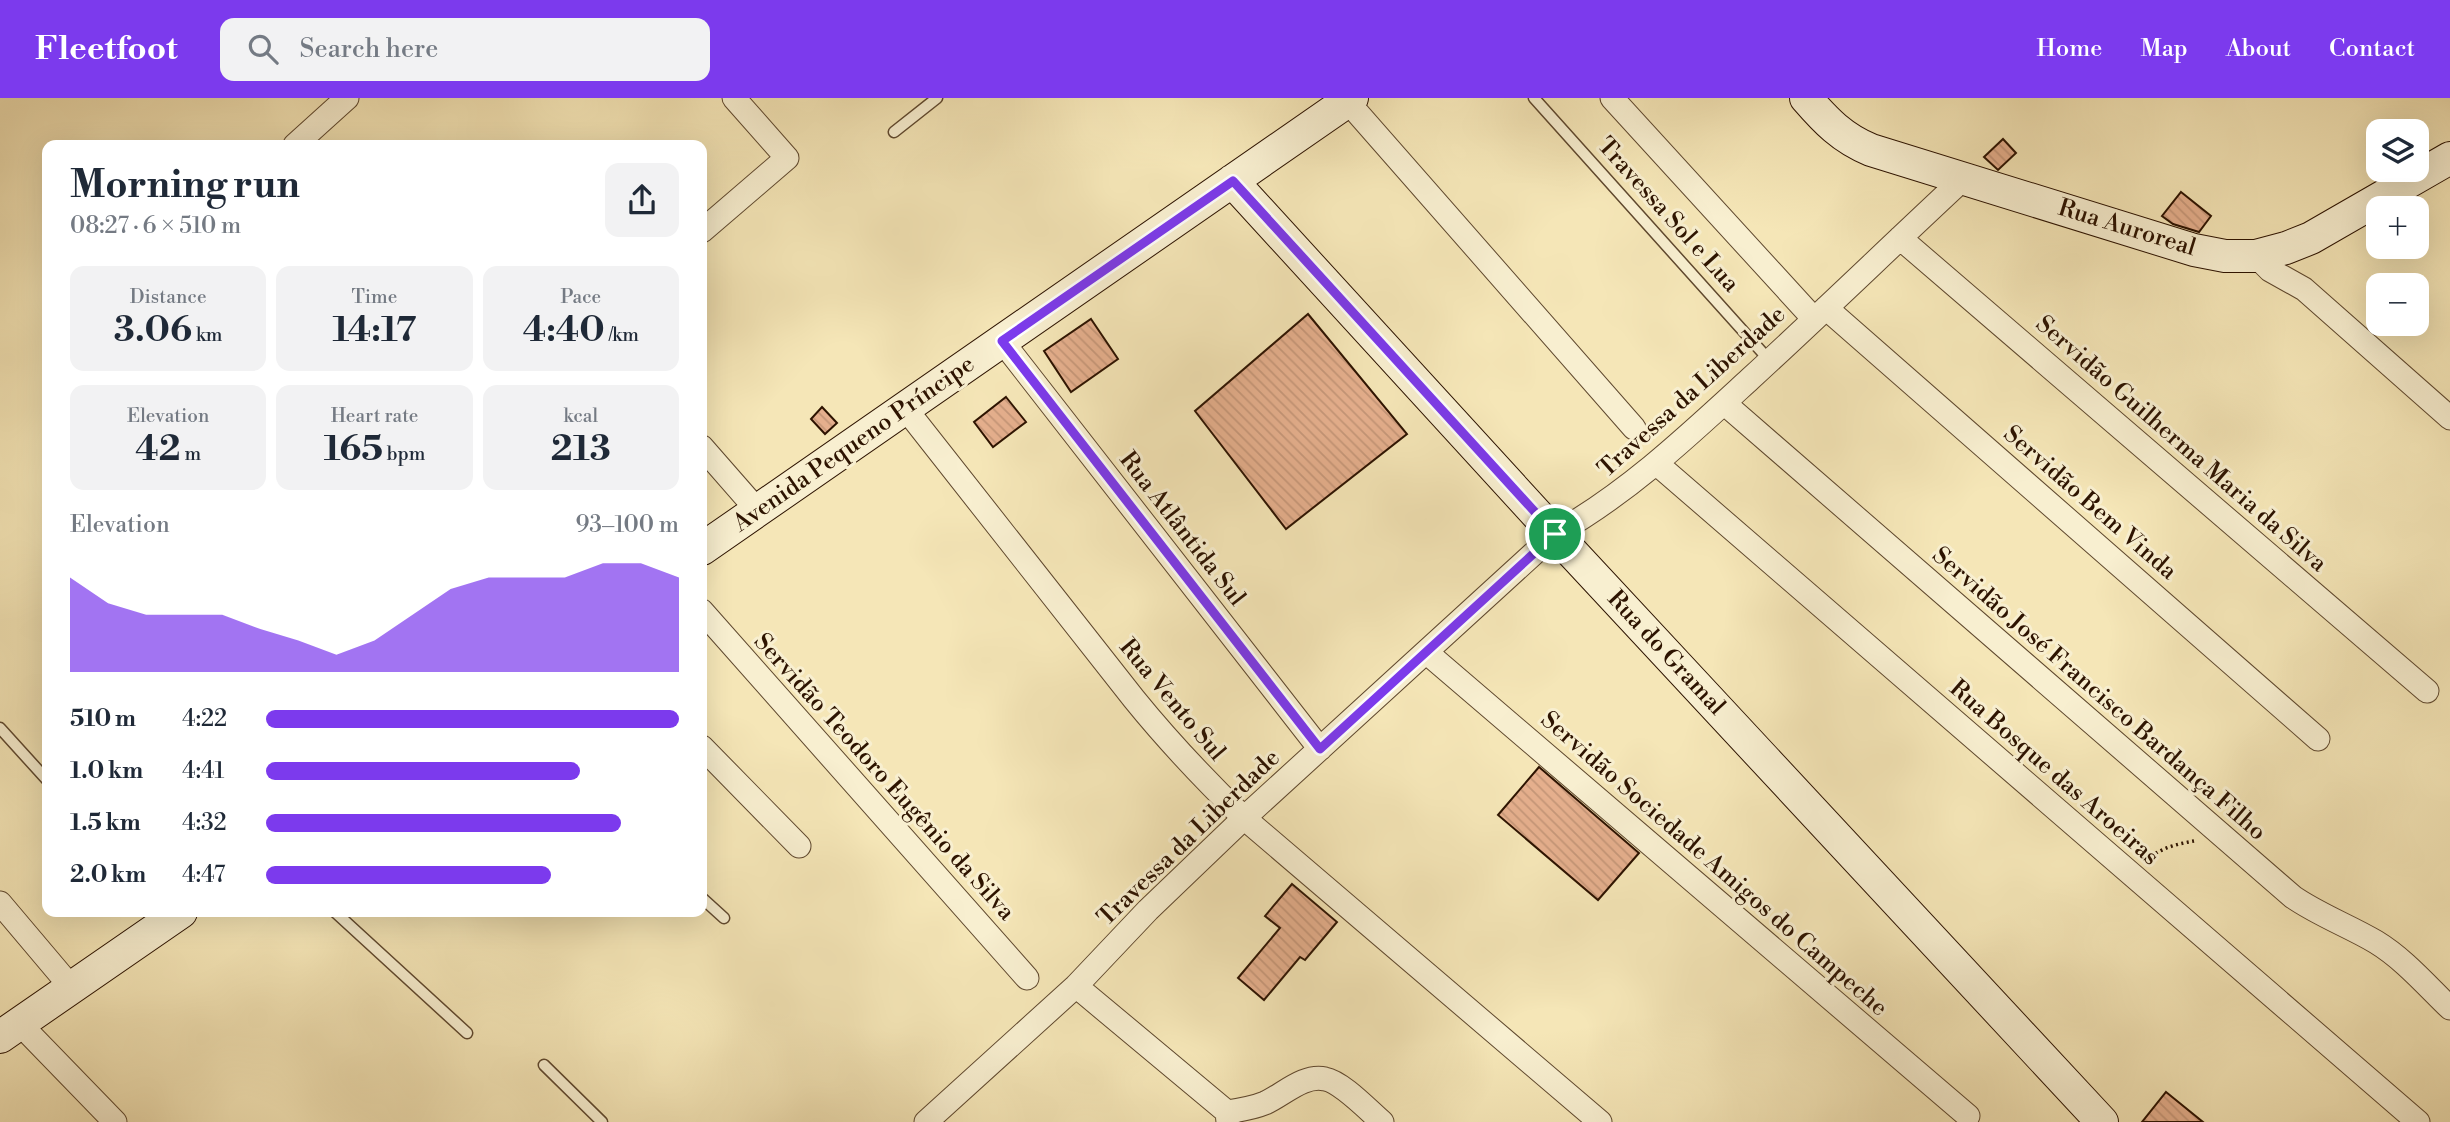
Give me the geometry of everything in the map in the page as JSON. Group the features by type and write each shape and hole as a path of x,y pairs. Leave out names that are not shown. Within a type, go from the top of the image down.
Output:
{"main road":[{"name":"Rua Auroreal","path":"1806,98 1832,127 1857,144 2194,250 2225,256 2266,254 2311,238 2450,158"},
{"name":"Avenida Pequeno Príncipe","path":"707,546 1349,100"},
{"name":"Rua do Gramal","path":"1233,181 1555,534 2102,1122"},
{"path":"9,1030 166,917"}],"street":[{"path":"301,140 347,98"},
{"path":"707,228 787,158 734,98"},
{"name":"Servidão Bem Vinda","path":"1612,98 1820,313 2318,739"},
{"path":"1349,100 1634,428"},
{"name":"Travessa da Liberdade","path":"926,1122 1076,986 1148,910 1244,818 1555,534 1613,499 1656,463 1724,403 1963,178"},
{"name":"Servidão Guilherma Maria da Silva","path":"1900,238 2427,691"},
{"path":"2266,254 2290,266 2304,289 2450,418"},
{"name":"Rua Atlântida Sul","path":"1002,341 1320,749"},
{"name":"Servidão José Francisco Bardança Filho","path":"1724,403 2300,902 2371,939 2393,954 2450,1008"},
{"name":"Rua Vento Sul","path":"905,408 1166,738 1205,781 1244,818 1600,1122"},
{"path":"707,453 758,510"},
{"name":"Rua Bosque das Aroeiras","path":"1656,463 2418,1122"},
{"name":"Servidão Teodoro Eugênio da Silva","path":"707,617 1027,978"},
{"name":"Servidão Sociedade Amigos do Campeche","path":"1426,652 1968,1116"},
{"path":"707,752 799,846"},
{"path":"0,903 71,987"},
{"path":"1076,986 1227,1117 1266,1102 1311,1079 1326,1079 1338,1085 1382,1122"},
{"path":"9,1030 115,1122"}],"lane":[{"path":"894,132 937,98"},
{"name":"Travessa Sol e Lua","path":"1534,98 1770,360"},
{"path":"0,728 42,774"},
{"path":"707,903 724,918"},
{"path":"340,917 467,1033"},
{"path":"544,1065 602,1122"}],"path":[{"path":"2132,876 2155,853 2191,841 2224,838"}],"building":[{"path":"2003,139 2016,153 1998,170 1984,157"},
{"path":"2181,192 2211,216 2199,232 2173,224 2162,216"},
{"path":"1308,314 1407,434 1286,529 1195,411"},
{"path":"1091,319 1118,359 1071,392 1044,351"},
{"path":"1006,397 1026,422 993,447 974,422"},
{"path":"822,407 837,423 825,434 811,419"},
{"path":"1539,767 1639,853 1598,900 1498,815"},
{"path":"1292,884 1337,922 1305,960 1300,957 1264,1000 1238,978 1280,928 1265,916"},
{"path":"2166,1092 2203,1122 2142,1122"}],"route":[{"path":"1233,181 1555,534 1320,749 1002,341 1233,181"}]}
